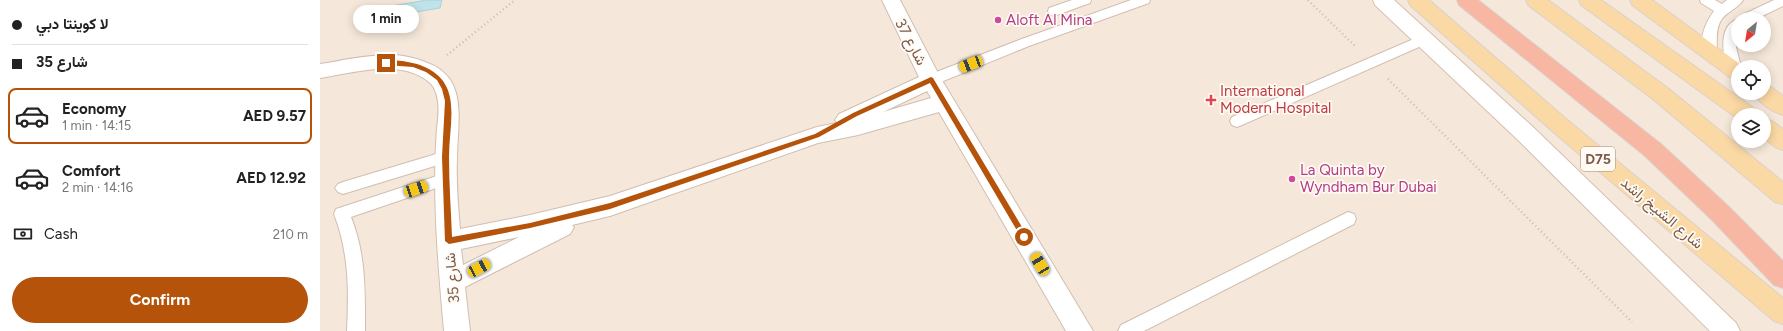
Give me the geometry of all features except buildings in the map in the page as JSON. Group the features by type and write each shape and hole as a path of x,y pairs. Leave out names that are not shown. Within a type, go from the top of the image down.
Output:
{"highway":[{"path":"1466,0 1607,112 1653,151 1701,194 1783,277"}],"main road":[{"name":"شارع الشيخ راشد","path":"1417,0 1558,124 1783,314"},
{"path":"1535,0 1643,79 1712,134 1783,195"},
{"path":"1588,0 1738,108"},
{"path":"1639,0 1731,69"},
{"path":"1771,98 1783,107"},
{"path":"1771,132 1783,141"}],"street":[{"name":"شارع 37","path":"891,0 931,80 1080,331"},
{"path":"1382,0 1423,40 1526,134 1727,331"},
{"name":"شارع 35","path":"320,71 376,63 413,65 428,70 439,78 445,89 448,101 446,179 449,241 457,331"},
{"path":"817,135 855,115 931,80"},
{"path":"449,241 530,226 610,206 817,135 858,127 945,102"},
{"path":"452,282 532,241 610,206"}],"lane":[{"path":"1054,10 1085,0"},
{"path":"931,80 1024,43 1144,0"},
{"path":"1706,0 1728,4"},
{"path":"1760,12 1783,1"},
{"path":"1710,53 1709,33 1716,17 1728,4"},
{"path":"1731,37 1729,50 1731,60"},
{"path":"1237,121 1423,40"},
{"path":"343,188 446,157"},
{"path":"356,331 357,270 352,240 342,214 446,179"},
{"path":"1127,331 1348,219"}],"path":[{"path":"428,70 515,0"},
{"path":"1308,0 1632,322"}],"shaded area":[{"path":"320,0 1783,0 1783,331 320,331"}],"water":[{"path":"427,0 442,0 440,8 381,18 385,7"}],"place":[{"name":"Aloft Al Mina","path":"998,20"},
{"name":"International Modern Hospital","path":"1211,100"},
{"name":"La Quinta by Wyndham Bur Dubai","path":"1292,179"}],"route":[{"path":"386,63 413,65 428,70 439,78 445,89 448,101 446,179 449,241 530,226 610,206 817,135 855,115 931,80 1024,237"}]}
